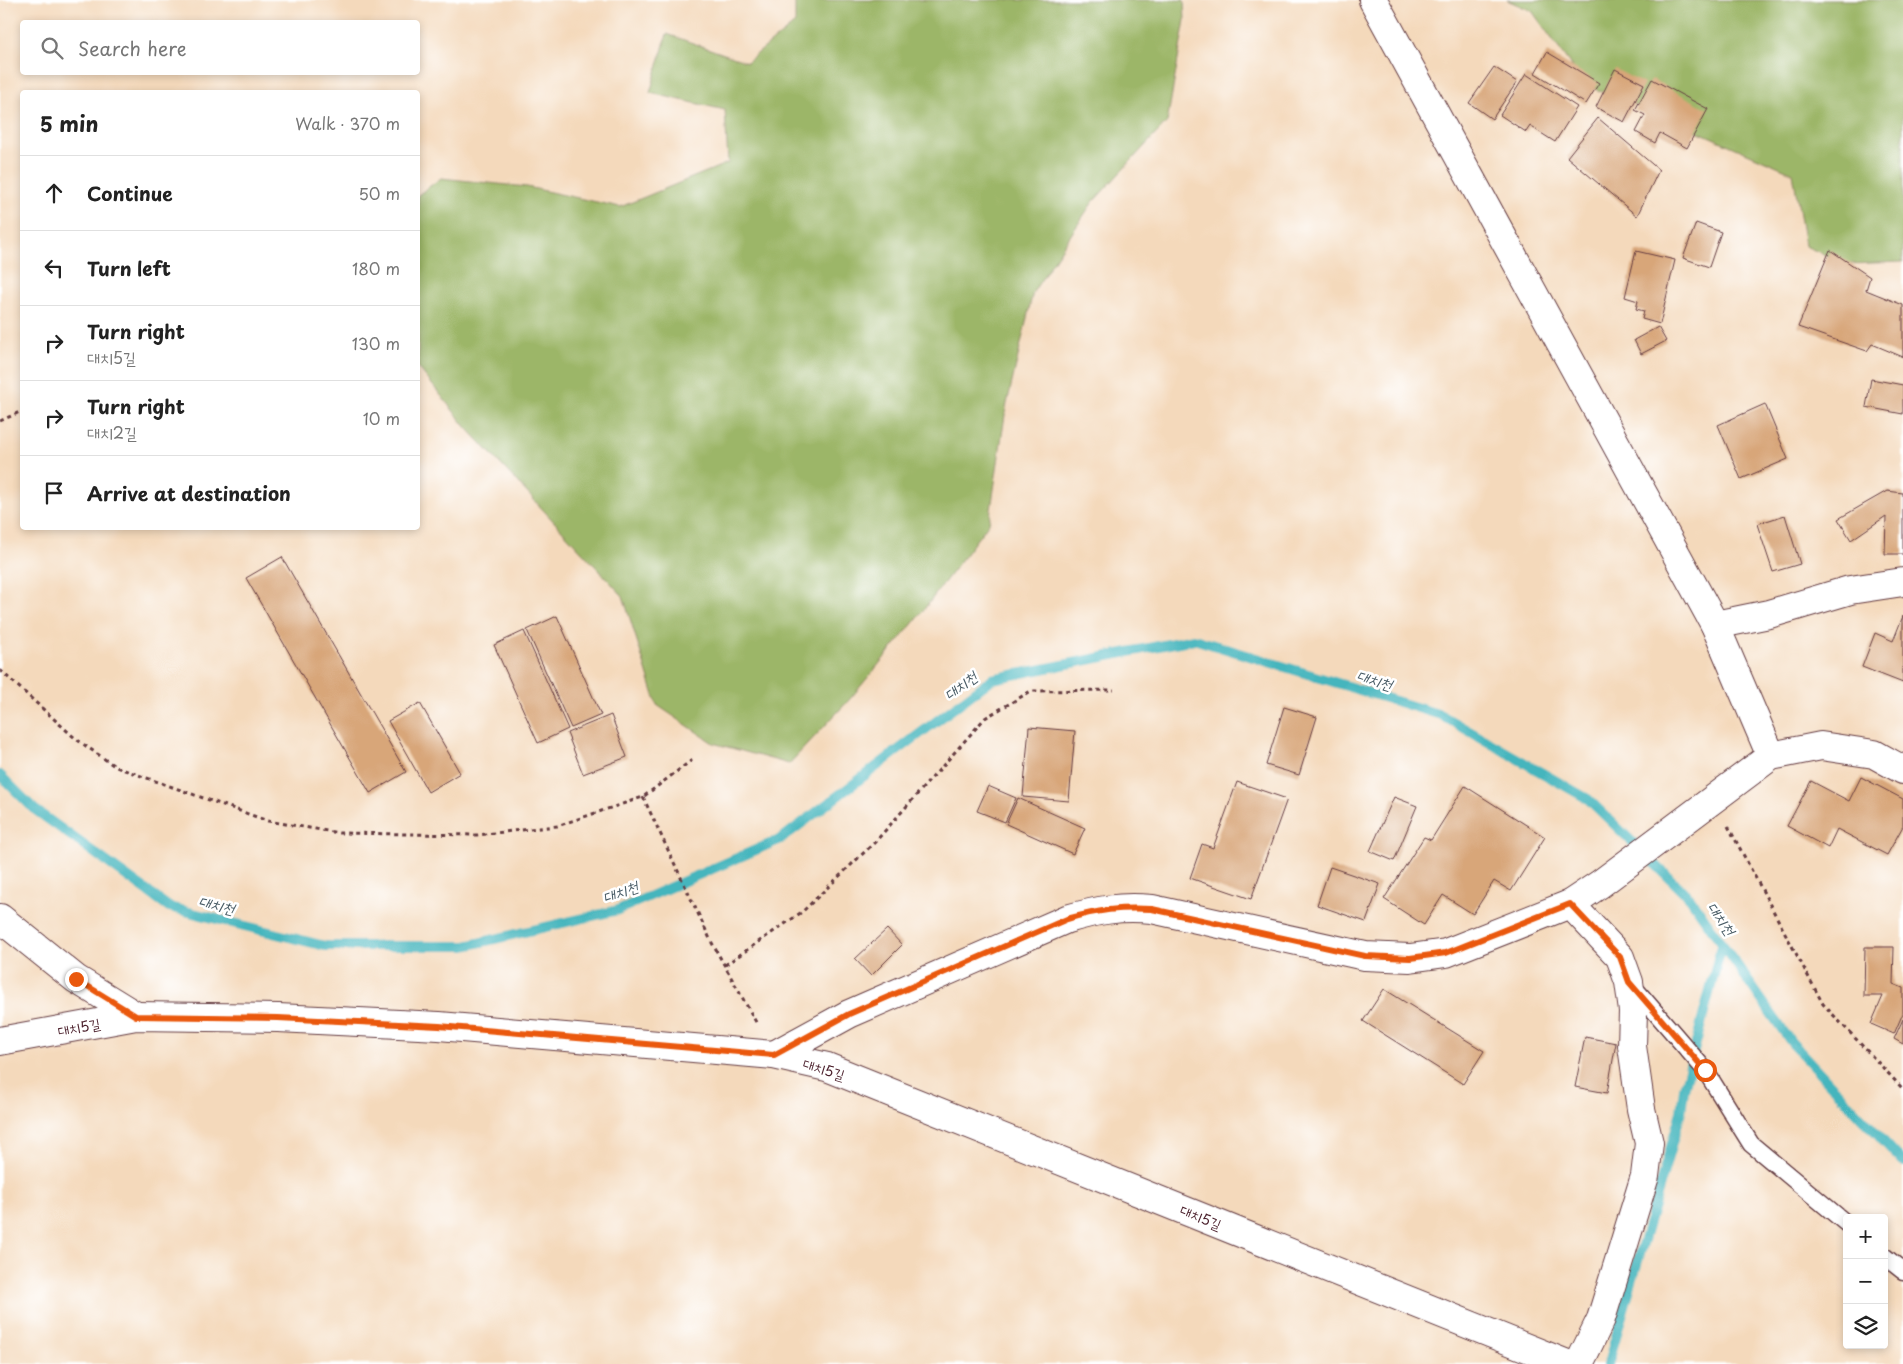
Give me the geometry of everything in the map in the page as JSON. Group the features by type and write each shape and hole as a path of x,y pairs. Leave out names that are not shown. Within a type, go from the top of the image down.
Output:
{"street":[{"path":"1373,0 1715,625 1771,756"},
{"path":"1715,625 1770,614 1850,590 1903,582"},
{"path":"774,1055 849,1014 1067,919 1100,909 1122,907 1152,909 1365,956 1410,958 1446,953 1570,904 1600,884 1771,756 1821,746 1874,754 1903,770"},
{"path":"1570,904 1620,957 1629,982 1633,1011 1632,1046 1641,1108 1649,1143 1645,1176 1601,1319 1579,1364"},
{"path":"0,918 76,979 136,1016"},
{"name":"대치5길","path":"0,1041 136,1016 278,1018 439,1026 774,1055 827,1067 1567,1364"}],"lane":[{"path":"1629,982 1705,1070 1751,1144 1843,1221"},
{"path":"1888,1259 1903,1272"}],"path":[{"path":"0,421 20,412"},
{"path":"0,670 76,739 116,767 268,821 339,834 477,835 557,826 643,797 692,760"},
{"path":"725,964 802,912 875,842 985,718 1031,691 1114,690"},
{"path":"643,797 660,829 711,941 774,1055"},
{"path":"1714,799 1823,1004 1903,1089"}],"green space":[{"path":"795,0 1184,0 1185,20 1167,122 1092,203 1033,292 1006,408 989,523 919,616 850,699 789,764 713,743 657,705 623,596 467,428 420,369 420,194 441,178 527,187 620,207 728,163 725,110 650,93 667,34 747,62 795,23"},
{"path":"1507,0 1903,0 1903,262 1846,264 1805,246 1793,173 1651,111 1585,85 1532,11"}],"building":[{"path":"1547,52 1599,83 1586,104 1535,73"},
{"path":"1494,67 1517,82 1492,119 1469,103"},
{"path":"1615,69 1644,84 1624,122 1596,107"},
{"path":"1526,74 1577,107 1555,142 1530,126 1526,132 1500,115"},
{"path":"1652,79 1708,109 1687,148 1660,133 1655,143 1636,132 1645,115 1635,110"},
{"path":"1598,118 1659,170 1637,216 1567,157"},
{"path":"1696,223 1721,232 1709,267 1683,258"},
{"path":"1830,250 1870,277 1866,290 1903,305 1903,357 1872,344 1867,351 1798,327"},
{"path":"1636,251 1675,260 1660,324 1642,319 1644,311 1636,309 1638,301 1625,297"},
{"path":"1658,327 1666,341 1641,354 1634,340"},
{"path":"1871,379 1903,385 1903,414 1866,407"},
{"path":"1765,404 1788,459 1741,479 1718,425"},
{"path":"1887,491 1903,493 1903,554 1885,554 1886,516 1851,540 1838,519"},
{"path":"1785,515 1800,564 1773,572 1757,524"},
{"path":"282,557 406,772 370,793 246,578"},
{"path":"557,616 601,715 571,728 527,630"},
{"path":"1903,616 1903,683 1862,667 1875,633 1893,641"},
{"path":"524,631 568,729 538,743 494,645"},
{"path":"420,703 460,773 428,792 388,721"},
{"path":"1284,707 1317,717 1299,775 1266,765"},
{"path":"611,715 627,757 583,774 567,733"},
{"path":"1029,727 1075,731 1069,801 1023,797"},
{"path":"1861,777 1903,799 1903,826 1887,855 1837,829 1828,848 1787,826 1811,781 1849,801"},
{"path":"1237,782 1287,799 1251,899 1190,878 1202,844 1213,848"},
{"path":"988,786 1016,798 1005,822 977,811"},
{"path":"1465,786 1545,837 1511,891 1494,881 1473,914 1443,895 1424,925 1384,899 1424,837 1431,840"},
{"path":"1394,797 1417,806 1394,861 1370,851"},
{"path":"1018,798 1085,828 1073,854 1006,824"},
{"path":"1330,867 1380,884 1366,922 1317,905"},
{"path":"887,929 902,945 871,976 855,959"},
{"path":"1865,947 1894,947 1893,984 1903,988 1903,1013 1894,1034 1871,1024 1883,996 1864,996"},
{"path":"1384,989 1484,1051 1463,1084 1363,1021"},
{"path":"1903,1019 1903,1044 1894,1039"},
{"path":"1585,1037 1616,1043 1607,1093 1575,1087"}],"waterway":[{"name":"대치천","path":"0,775 34,809 169,907 325,946 465,946 618,910 781,839 992,679 1194,639 1441,715 1588,799 1690,898 1791,1042 1903,1162"},
{"path":"1608,1364 1681,1112 1684,1089 1722,944"}],"route":[{"path":"76,979 136,1016 278,1018 439,1026 774,1055 849,1014 1067,919 1100,909 1122,907 1152,909 1365,956 1410,958 1446,953 1570,904 1620,957 1629,982 1705,1070"}]}
